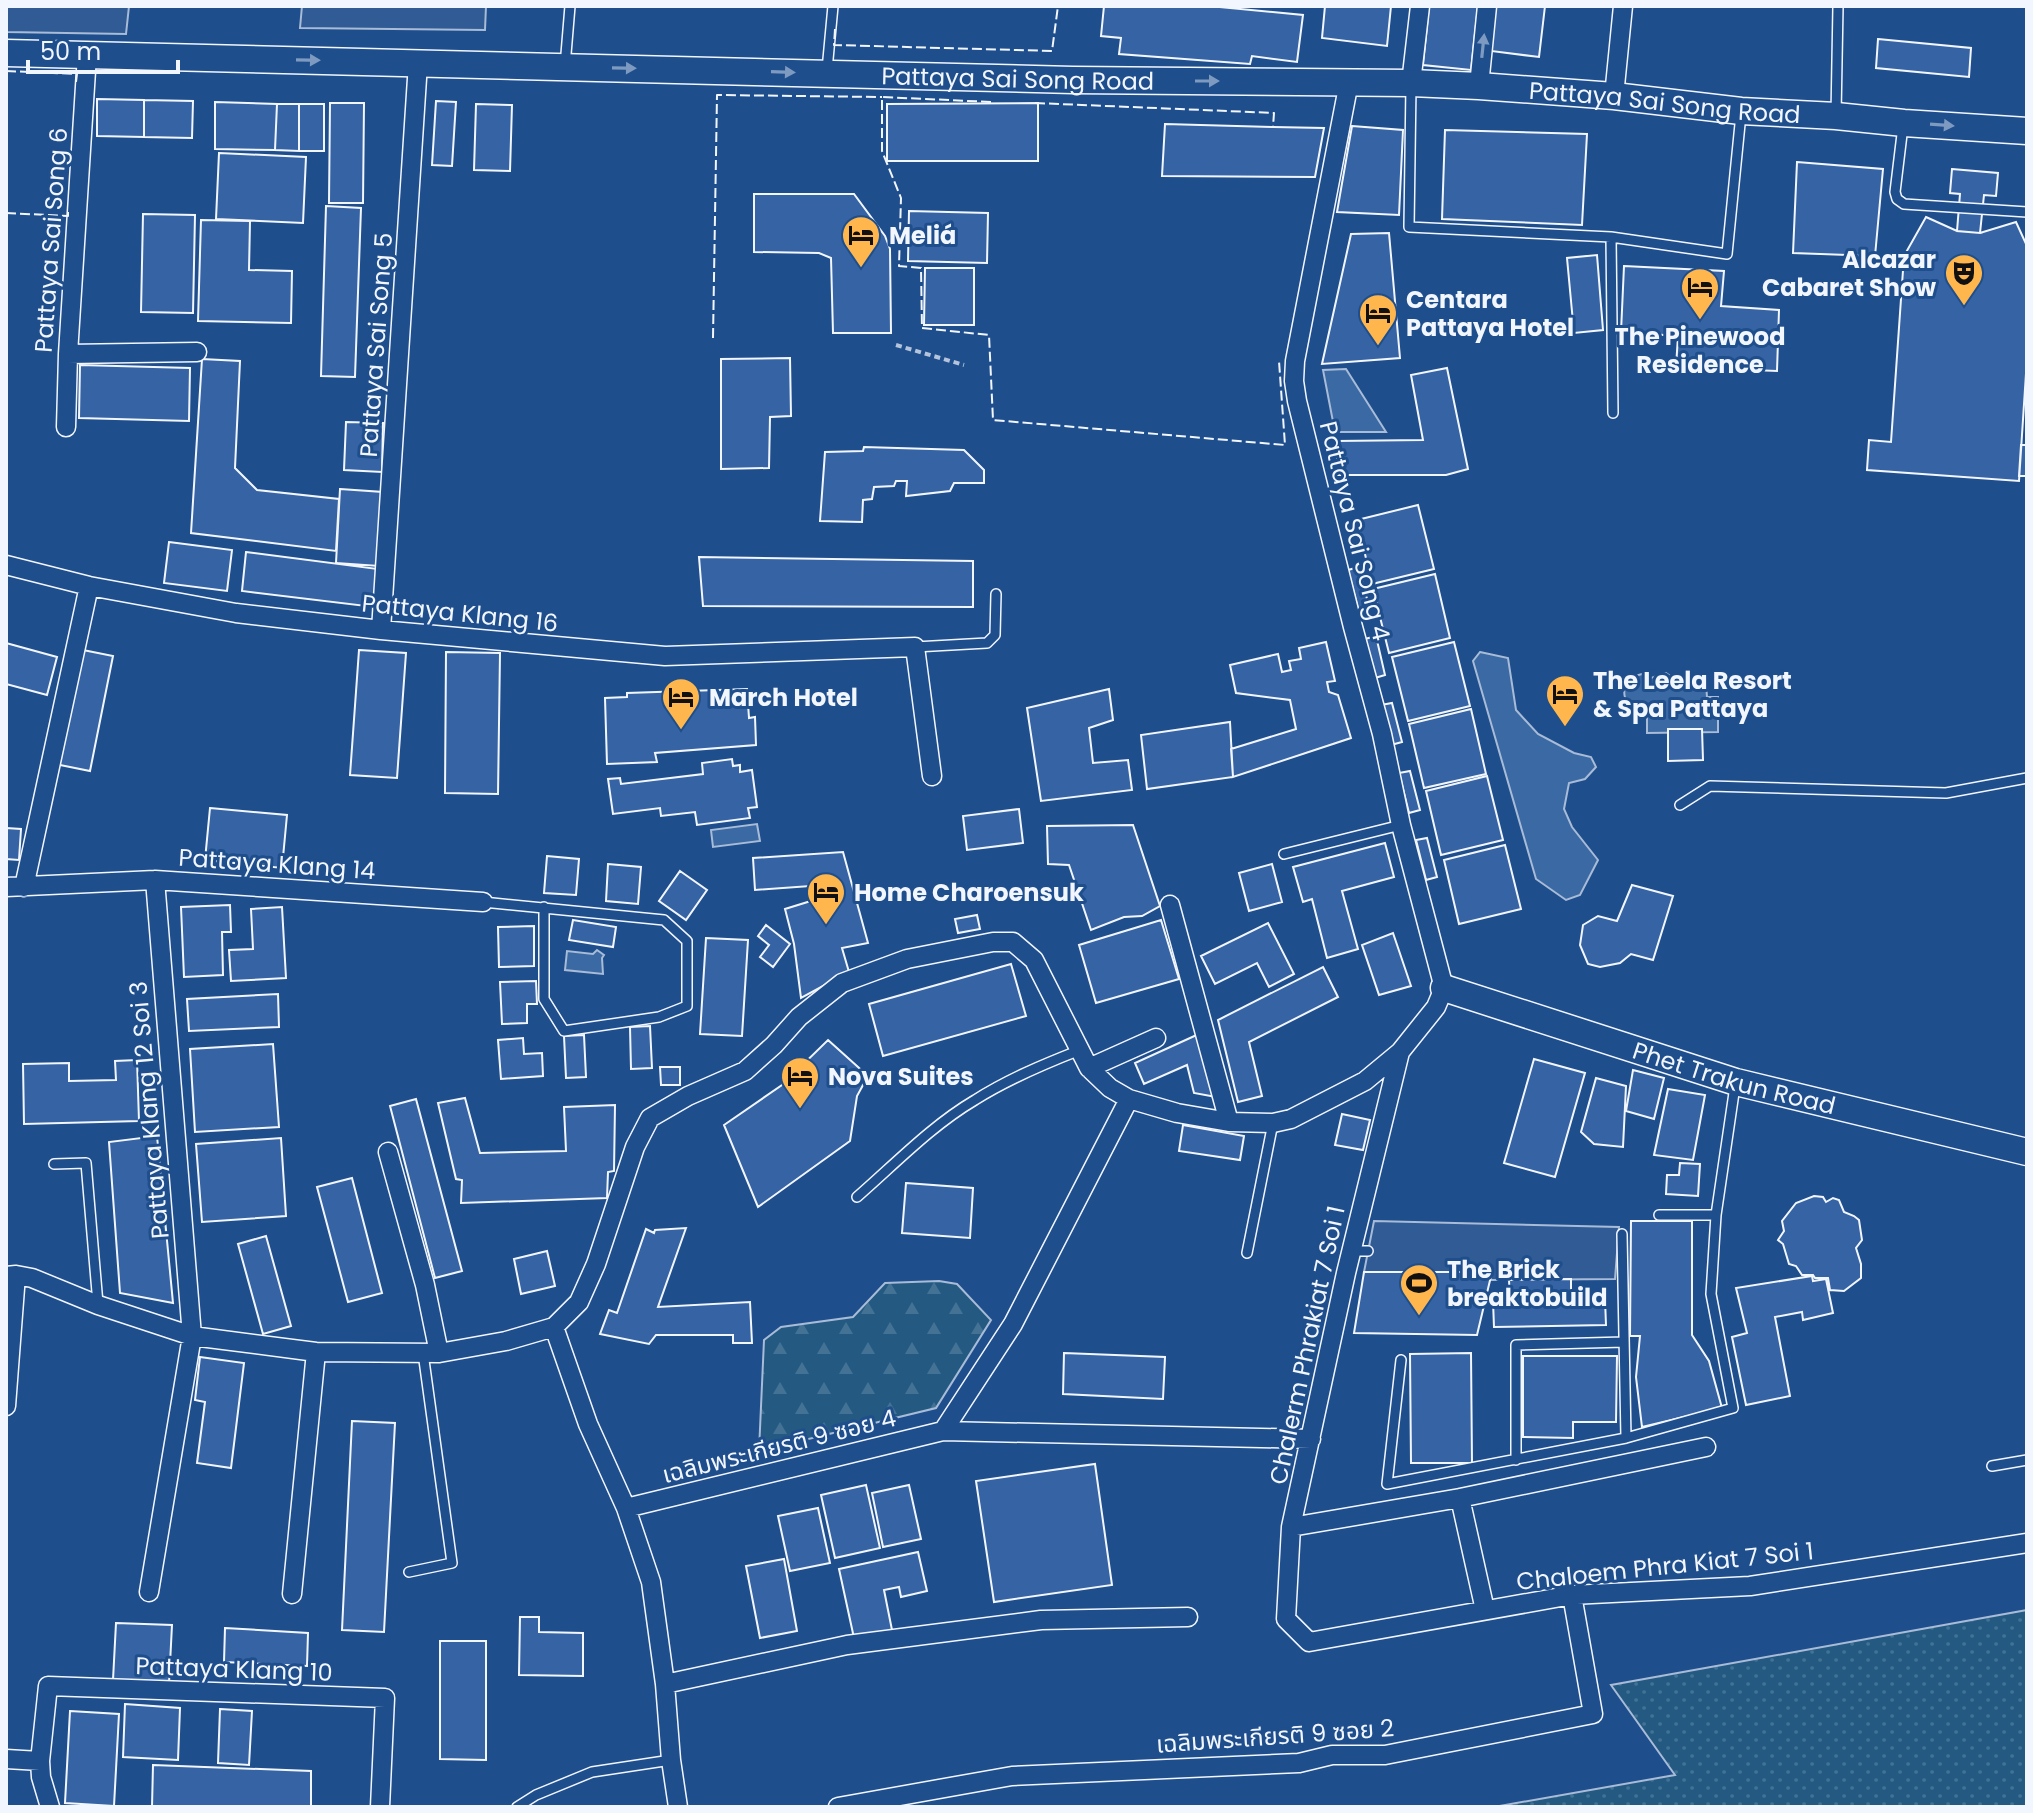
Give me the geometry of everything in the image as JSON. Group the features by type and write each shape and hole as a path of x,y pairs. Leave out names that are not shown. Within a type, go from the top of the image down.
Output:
{"main road":[{"name":"Pattaya Sai Song Road","path":"6,53 1073,80 1411,83 1614,96 1741,111 2027,131"},
{"name":"Phet Trakun Road","path":"1444,988 1736,1082 2027,1152"}],"street":[{"path":"1411,83 1420,6"},
{"path":"1479,86 1487,6"},
{"path":"1614,96 1623,6"},
{"name":"Pattaya Sai Song 6","path":"66,427 87,55"},
{"name":"Pattaya Sai Song 5","path":"381,630 418,63"},
{"name":"Pattaya Sai Song 4","path":"1349,82 1295,361 1294,381 1382,734 1401,825 1444,988"},
{"path":"68,354 197,352"},
{"name":"Pattaya Klang 16","path":"6,565 89,586 236,613 381,630 665,656 915,647"},
{"path":"15,887 89,586"},
{"path":"915,647 932,776"},
{"name":"Pattaya Klang 14","path":"15,887 155,880 483,902"},
{"name":"Pattaya Klang 12 Soi 3","path":"149,1592 192,1336 155,880"},
{"path":"1170,905 1229,1122"},
{"path":"6,1406 11,1276 32,1278 98,1305 192,1336 316,1352 431,1352 506,1341 554,1327 579,1302 596,1264 635,1147 650,1118 688,1096 745,1071 799,1017 842,983 907,959 993,942 1013,942 1034,960 1089,1068 1110,1088 1129,1099 1177,1113 1229,1122 1273,1123 1291,1119 1365,1081 1400,1052 1436,1007 1444,988"},
{"path":"1089,1068 1156,1038"},
{"name":"Chalerm Phrakiat 7 Soi 1","path":"1400,1052 1360,1251 1291,1527 1286,1619 1309,1642 1485,1610"},
{"path":"943,1431 1013,1324 1129,1099"},
{"path":"388,1152 425,1285 431,1352"},
{"path":"554,1327 588,1424 626,1508 651,1582 678,1807"},
{"path":"292,1594 316,1352"},
{"name":"เฉลิมพระเกียรติ 9 ซอย 4","path":"626,1508 943,1431 1311,1439"},
{"path":"1291,1527 1460,1498 1706,1447"},
{"path":"1460,1498 1485,1610"},
{"name":"Chaloem Phra Kiat 7 Soi 1","path":"1485,1610 1572,1595 1750,1586 2027,1543"},
{"name":"เฉลิมพระเกียรติ 9 ซอย 2","path":"838,1807 1012,1776 1299,1763 1332,1755 1385,1755 1593,1714 1572,1595"},
{"path":"665,1684 847,1645 1041,1620 1188,1617"},
{"name":"Pattaya Klang 10","path":"50,1807 41,1777 40,1761 48,1686 385,1698 380,1807"},
{"path":"6,1759 40,1761"}],"lane":[{"path":"565,67 570,6"},
{"path":"827,73 833,6"},
{"path":"1836,116 1838,6"},
{"path":"1411,83 1409,227 1611,237 1727,254 1741,111"},
{"path":"1904,123 1895,192 1897,199 1904,204 2027,212"},
{"path":"1611,237 1613,413"},
{"path":"915,647 987,643 995,635 996,594"},
{"path":"1680,805 1710,786 1946,793 2027,778"},
{"path":"1284,854 1401,825"},
{"name":"Pattaya Klang 14","path":"483,902 544,907 664,920 687,941 687,1006 659,1017 564,1031 544,999 544,907"},
{"path":"857,1197 928,1134 974,1100 1027,1072 1080,1050"},
{"path":"1401,1360 1387,1484 1626,1438 1733,1408 1711,1294 1716,1215 1736,1082"},
{"path":"1247,1253 1273,1123"},
{"path":"54,1164 86,1163 98,1305"},
{"path":"1659,1215 1716,1215"},
{"path":"1622,1234 1626,1438"},
{"path":"1516,1460 1516,1345 1624,1342"},
{"path":"409,1572 452,1563 431,1352"},
{"path":"1992,1466 2027,1460"},
{"path":"517,1807 536,1795 592,1772 671,1760"}],"path":[{"path":"896,345 964,365"}],"green space":[{"path":"939,1281 957,1284 991,1320 936,1408 759,1451 764,1340 781,1327 853,1317 885,1283"},
{"path":"2027,1610 2027,1807 1494,1807 1675,1775 1611,1685"}],"shaded area":[{"path":"6,6 129,6 126,34 6,32"},
{"path":"302,6 486,6 485,30 300,28"},
{"path":"1346,369 1386,432 1335,432 1323,370"},
{"path":"1480,652 1508,658 1516,710 1538,734 1574,753 1591,757 1596,767 1585,779 1569,783 1564,809 1572,827 1598,860 1580,895 1566,900 1536,879 1473,661"},
{"path":"1666,673 1672,677 1675,688 1680,688 1692,677 1703,676 1707,697 1718,697 1718,732 1647,733 1647,712 1630,707 1625,686 1637,675 1651,678"},
{"path":"757,824 760,841 713,847 711,830"},
{"path":"597,950 604,955 603,974 565,970 567,951 593,954"},
{"path":"1374,1221 1619,1227 1615,1279 1490,1280 1492,1272 1364,1272"}],"building":[{"path":"1104,6 1209,6 1303,15 1297,62 1252,56 1250,64 1119,54 1121,38 1101,36"},
{"path":"1325,6 1391,6 1387,46 1322,38"},
{"path":"1429,6 1478,6 1471,70 1423,65"},
{"path":"1496,6 1545,6 1539,57 1491,51"},
{"path":"1878,39 1971,48 1969,77 1876,68"},
{"path":"97,99 144,100 144,137 97,136"},
{"path":"144,100 193,101 192,138 144,137"},
{"path":"436,101 456,102 452,166 432,165"},
{"path":"215,102 277,104 275,150 215,149"},
{"path":"330,103 364,103 363,203 329,203"},
{"path":"1038,103 1038,161 887,161 887,104"},
{"path":"277,104 299,104 299,151 275,150"},
{"path":"299,104 324,104 324,151 299,151"},
{"path":"476,104 512,105 510,171 474,170"},
{"path":"1165,124 1324,128 1315,177 1162,176"},
{"path":"1352,126 1403,130 1399,215 1337,212"},
{"path":"1445,130 1587,134 1582,225 1442,219"},
{"path":"219,153 306,157 303,223 216,219"},
{"path":"1797,162 1883,169 1875,256 1793,253"},
{"path":"1952,169 1998,173 1996,196 1984,195 1980,233 1957,231 1960,194 1950,193"},
{"name":"Meliá","path":"754,194 854,194 885,236 890,249 891,333 833,333 831,258 819,253 754,252"},
{"path":"326,206 361,208 355,377 321,376"},
{"path":"909,211 988,213 987,263 908,261"},
{"path":"143,214 195,215 193,313 141,312"},
{"name":"Alcazar Cabaret Show","path":"1926,217 1957,231 1980,233 2016,222 2027,246 2027,358 2019,481 1867,470 1869,440 1891,442 1904,256"},
{"path":"201,220 250,221 249,270 292,271 291,323 198,321"},
{"path":"1389,233 1400,358 1322,364 1351,234"},
{"path":"1597,255 1603,330 1574,333 1567,258"},
{"name":"The Pinewood Residence","path":"1624,266 1724,271 1721,306 1779,310 1777,371 1676,367 1678,336 1621,332"},
{"path":"925,268 974,268 974,325 924,325"},
{"path":"790,358 791,416 770,417 769,468 721,469 721,359"},
{"path":"202,359 240,361 235,468 257,490 339,499 336,551 191,533"},
{"path":"80,365 190,368 189,421 79,418"},
{"path":"1447,368 1468,469 1446,475 1338,475 1336,441 1423,440 1411,375"},
{"path":"346,422 383,423 382,472 344,470"},
{"path":"2021,445 2027,445 2027,476 2019,476"},
{"path":"864,447 964,450 984,470 984,483 954,483 950,491 906,496 907,481 896,481 894,486 874,487 872,499 863,500 862,522 820,521 825,452 863,451"},
{"path":"340,489 383,492 379,566 336,563"},
{"path":"1418,505 1434,569 1372,584 1357,520"},
{"path":"169,542 232,550 227,591 164,583"},
{"path":"246,552 378,569 374,607 242,591"},
{"path":"699,557 973,561 973,607 703,606"},
{"path":"1359,567 1369,607 1358,609 1348,570"},
{"path":"1435,574 1450,638 1389,653 1373,589"},
{"path":"1376,636 1385,675 1375,678 1365,639"},
{"path":"1326,642 1335,681 1327,682 1329,692 1338,695 1351,738 1233,777 1231,749 1296,729 1290,700 1236,693 1230,665 1278,654 1282,672 1291,670 1289,661 1301,659 1299,648"},
{"path":"1454,642 1470,706 1408,721 1392,657"},
{"path":"6,643 57,657 47,695 6,684"},
{"path":"78,649 113,656 90,771 55,764"},
{"path":"359,650 406,653 397,778 350,775"},
{"path":"446,652 500,653 498,794 445,793"},
{"name":"March Hotel","path":"747,689 749,718 755,717 756,745 655,753 657,762 607,764 605,698 627,697 627,693"},
{"path":"1109,689 1113,720 1089,728 1093,763 1128,760 1132,790 1041,801 1027,708"},
{"path":"1392,703 1402,742 1391,745 1381,705"},
{"path":"1471,709 1486,774 1424,788 1409,724"},
{"path":"1230,722 1233,777 1147,789 1141,735"},
{"path":"1668,729 1702,729 1703,760 1668,761"},
{"path":"732,759 733,766 740,765 740,772 752,770 757,807 748,808 750,818 697,825 695,812 661,816 660,808 613,814 608,779 620,778 621,784 703,774 702,763"},
{"path":"1410,771 1420,810 1409,813 1399,773"},
{"path":"1487,776 1503,840 1441,855 1426,791"},
{"path":"210,808 287,815 282,868 205,860"},
{"path":"1019,809 1023,843 967,850 963,816"},
{"path":"1133,825 1160,906 1142,916 1124,917 1091,930 1069,865 1048,864 1047,826"},
{"path":"6,828 21,829 19,860 6,859"},
{"path":"1427,838 1437,877 1426,880 1416,840"},
{"path":"1385,843 1394,877 1342,891 1358,949 1327,958 1312,899 1303,902 1293,867"},
{"path":"1505,845 1521,909 1459,924 1444,860"},
{"name":"Home Charoensuk","path":"843,852 868,943 842,948 849,972 801,998 794,944 785,909 827,896 824,885 755,890 753,858"},
{"path":"547,856 579,859 576,895 544,893"},
{"path":"608,864 641,867 638,904 606,901"},
{"path":"1272,864 1282,902 1249,911 1239,873"},
{"path":"680,871 707,890 686,920 659,901"},
{"path":"1632,885 1673,896 1653,960 1631,954 1620,963 1600,967 1588,964 1580,945 1583,925 1598,916 1617,921"},
{"path":"230,905 231,932 222,932 223,975 184,977 181,907"},
{"path":"282,907 286,978 231,981 229,950 253,949 251,909"},
{"path":"977,915 980,929 958,933 955,919"},
{"path":"573,920 616,927 613,947 569,940"},
{"path":"1161,920 1179,979 1096,1003 1079,945"},
{"path":"1268,923 1294,974 1269,987 1257,963 1215,984 1201,956"},
{"path":"766,925 790,944 773,967 760,957 769,945 758,936"},
{"path":"534,926 534,966 499,967 498,927"},
{"path":"1393,933 1411,986 1379,995 1362,945"},
{"path":"706,938 748,940 742,1036 700,1034"},
{"path":"1011,964 1026,1016 883,1056 869,1004"},
{"path":"1323,967 1338,997 1249,1042 1262,1096 1238,1102 1218,1020"},
{"path":"536,981 537,1004 527,1004 527,1023 502,1024 500,982"},
{"path":"278,994 279,1027 189,1031 187,999"},
{"path":"650,1026 652,1068 631,1069 630,1027"},
{"path":"1201,1033 1216,1097 1194,1093 1187,1065 1144,1084 1135,1063"},
{"path":"584,1035 586,1077 566,1078 564,1036"},
{"path":"523,1038 524,1054 542,1053 543,1076 501,1079 498,1040"},
{"name":"Nova Suites","path":"828,1040 868,1076 857,1096 850,1141 758,1207 724,1125 782,1085"},
{"path":"273,1044 279,1127 195,1132 190,1049"},
{"path":"1534,1059 1585,1073 1555,1177 1504,1163"},
{"path":"137,1060 139,1121 24,1124 23,1064 69,1063 69,1081 116,1080 115,1061"},
{"path":"660,1067 680,1067 680,1085 661,1085"},
{"path":"1633,1070 1664,1078 1654,1119 1626,1111"},
{"path":"1596,1078 1626,1086 1623,1147 1594,1144 1581,1132"},
{"path":"1668,1089 1705,1095 1693,1160 1654,1155"},
{"path":"465,1098 480,1153 566,1151 564,1107 615,1105 614,1171 608,1172 607,1198 461,1203 462,1180 456,1179 438,1103"},
{"path":"416,1099 462,1271 435,1278 390,1106"},
{"path":"1342,1114 1370,1120 1363,1150 1335,1145"},
{"path":"1183,1125 1244,1136 1240,1160 1179,1151"},
{"path":"157,1136 173,1303 120,1293 109,1142"},
{"path":"281,1138 286,1216 202,1222 196,1144"},
{"path":"1680,1163 1700,1164 1698,1196 1666,1194 1667,1175 1679,1175"},
{"path":"352,1178 382,1293 348,1302 317,1187"},
{"path":"906,1183 973,1188 970,1238 902,1233"},
{"path":"1814,1196 1823,1197 1826,1202 1833,1198 1839,1200 1844,1212 1859,1220 1862,1240 1856,1248 1861,1278 1844,1291 1830,1290 1828,1278 1802,1275 1796,1266 1789,1264 1783,1244 1778,1240 1784,1231 1782,1221 1796,1203"},
{"path":"1631,1221 1692,1221 1692,1335 1709,1361 1722,1408 1642,1427 1636,1377 1640,1336 1630,1336"},
{"path":"686,1228 658,1307 750,1302 752,1343 733,1343 733,1335 656,1335 649,1344 600,1334 609,1310 617,1313 646,1229 654,1233 655,1230"},
{"path":"266,1236 291,1326 263,1334 238,1244"},
{"path":"547,1251 555,1286 521,1294 514,1259"},
{"name":"The Brick breaktobuild","path":"1364,1272 1492,1272 1477,1335 1354,1333"},
{"path":"1812,1276 1813,1281 1826,1279 1833,1313 1803,1320 1802,1312 1775,1317 1790,1396 1746,1405 1732,1337 1747,1333 1736,1288"},
{"path":"1571,1279 1571,1300 1605,1299 1606,1325 1494,1327 1493,1301 1510,1300 1509,1280"},
{"path":"1064,1353 1165,1357 1163,1399 1063,1394"},
{"path":"1471,1353 1472,1463 1411,1463 1410,1354"},
{"path":"1523,1356 1617,1356 1616,1422 1573,1422 1573,1438 1523,1437"},
{"path":"200,1357 244,1363 231,1468 197,1463 205,1402 195,1400"},
{"path":"352,1421 395,1423 384,1632 342,1630"},
{"path":"1095,1464 1112,1585 994,1602 976,1481"},
{"path":"866,1485 880,1548 835,1558 821,1495"},
{"path":"909,1485 921,1539 883,1547 872,1493"},
{"path":"818,1508 830,1563 790,1571 778,1516"},
{"path":"918,1552 927,1591 901,1597 899,1587 884,1590 892,1630 854,1638 839,1569"},
{"path":"784,1559 797,1631 760,1638 746,1566"},
{"path":"520,1617 539,1617 539,1632 583,1633 583,1676 519,1675"},
{"path":"116,1623 172,1625 169,1683 113,1680"},
{"path":"225,1628 308,1633 307,1666 224,1662"},
{"path":"440,1641 486,1641 486,1760 440,1759"},
{"path":"125,1704 180,1708 178,1760 123,1757"},
{"path":"220,1709 252,1711 249,1765 218,1763"},
{"path":"70,1711 119,1714 114,1806 65,1803"},
{"path":"153,1765 311,1771 311,1807 152,1807"}],"fence":[{"path":"835,29 834,45 1052,51 1058,6"},
{"path":"6,71 77,74 76,82"},
{"path":"713,338 717,95 882,97"},
{"path":"991,102 882,97 882,151 901,198 899,266 921,268 922,328 989,335 993,420 1285,445 1279,361"},
{"path":"1035,103 1274,113 1273,127"},
{"path":"6,213 68,216 68,209"}],"place":[{"name":"Meliá","path":"861,269"},
{"name":"Alcazar Cabaret Show","path":"1964,307"},
{"name":"The Pinewood Residence","path":"1700,321"},
{"name":"Centara Pattaya Hotel","path":"1378,347"},
{"name":"The Leela Resort & Spa Pattaya","path":"1565,728"},
{"name":"March Hotel","path":"681,731"},
{"name":"Home Charoensuk","path":"826,926"},
{"name":"Nova Suites","path":"800,1110"},
{"name":"The Brick breaktobuild","path":"1419,1317"}]}
